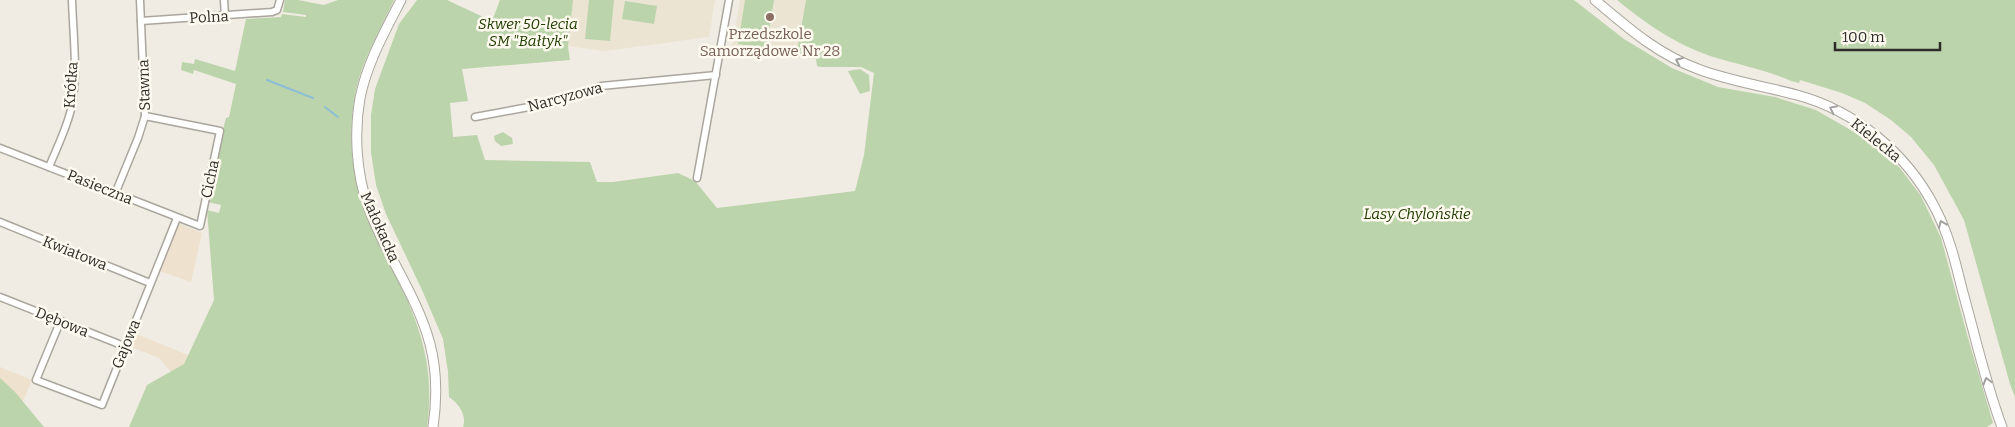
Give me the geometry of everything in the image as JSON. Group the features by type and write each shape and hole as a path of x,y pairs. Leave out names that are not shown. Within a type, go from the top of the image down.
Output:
{"main road":[{"name":"Małokacka","path":"401,0 370,63 364,80 358,112 358,159 361,180 369,208 415,304 430,345 436,382 433,427"},
{"name":"Kielecka","path":"1594,0 1641,39 1672,58 1706,72 1798,95 1824,105 1865,127 1896,154 1925,190 1943,226 2002,427"}],"street":[{"name":"Krótka","path":"49,167 73,102 72,0"},
{"name":"Stawna","path":"115,194 145,116 140,0"},
{"path":"224,0 225,17"},
{"name":"Polna","path":"141,21 225,17 272,12 277,10 280,0"},
{"path":"697,178 729,0"},
{"name":"Narcyzowa","path":"475,117 556,102 601,86 716,75"},
{"name":"Cicha","path":"145,116 220,131 200,226"},
{"name":"Pasieczna","path":"0,148 200,226"},
{"name":"Gajowa","path":"60,322 36,380 102,405 124,346 177,218"},
{"name":"Kwiatowa","path":"0,222 150,283"},
{"name":"Dębowa","path":"0,297 124,346"}],"shaded area":[{"path":"573,0 715,0 709,37 605,51 568,46"},
{"name":"Przedszkole Samorządowe Nr 28","path":"740,0 806,0 796,57 732,46"},
{"path":"179,224 202,233 191,282 160,271"},
{"path":"134,333 188,355 184,364 171,372 159,358 129,346"},
{"path":"0,367 32,380 22,402 0,378"}],"green space":[{"path":"285,0 298,0 324,5 338,0 394,0 372,46 358,83 353,109 352,154 360,198 365,212 408,301 422,340 429,381 427,427 129,427 147,385 184,364 214,300 207,210 219,213 221,205 208,202 223,129 226,118 229,117 236,84 194,70 193,74 181,70 182,62 194,64 195,59 235,71 246,19 281,17 282,14 306,17 306,15 283,12"},
{"name":"Lasy Chylońskie","path":"417,0 447,0 492,21 500,0 573,0 568,46 570,60 462,69 468,101 450,103 453,137 477,135 485,160 590,162 597,182 613,182 678,173 695,181 717,208 855,191 864,155 874,73 861,67 820,67 817,66 816,59 796,57 806,0 1574,0 1624,39 1672,68 1718,87 1775,97 1816,110 1868,140 1900,168 1921,196 1941,238 1993,423 1987,427 463,427 463,414 456,403 449,397 448,372 443,339 386,214 376,185 371,152 371,115 375,89 399,24"},
{"path":"589,0 614,0 610,41 585,39"},
{"path":"745,0 774,0 766,48 738,44"},
{"path":"1617,0 2015,0 2015,397 1964,220 1934,165 1911,137 1891,120 1865,103 1842,93 1800,80 1799,83 1791,81 1697,51 1650,25"},
{"path":"625,1 657,6 654,24 622,19"},
{"path":"860,69 869,75 870,91 860,94 848,71"},
{"path":"503,132 512,138 513,144 501,146 495,141 494,136"},
{"path":"0,378 15,392 44,427 0,427"}],"waterway":[{"path":"267,80 313,98"},
{"path":"325,107 338,117"}],"place":[{"name":"Przedszkole Samorządowe Nr 28","path":"770,17"}],"park label":[{"name":"Skwer 50-lecia SM \"Bałtyk\"","path":"528,32"}]}
